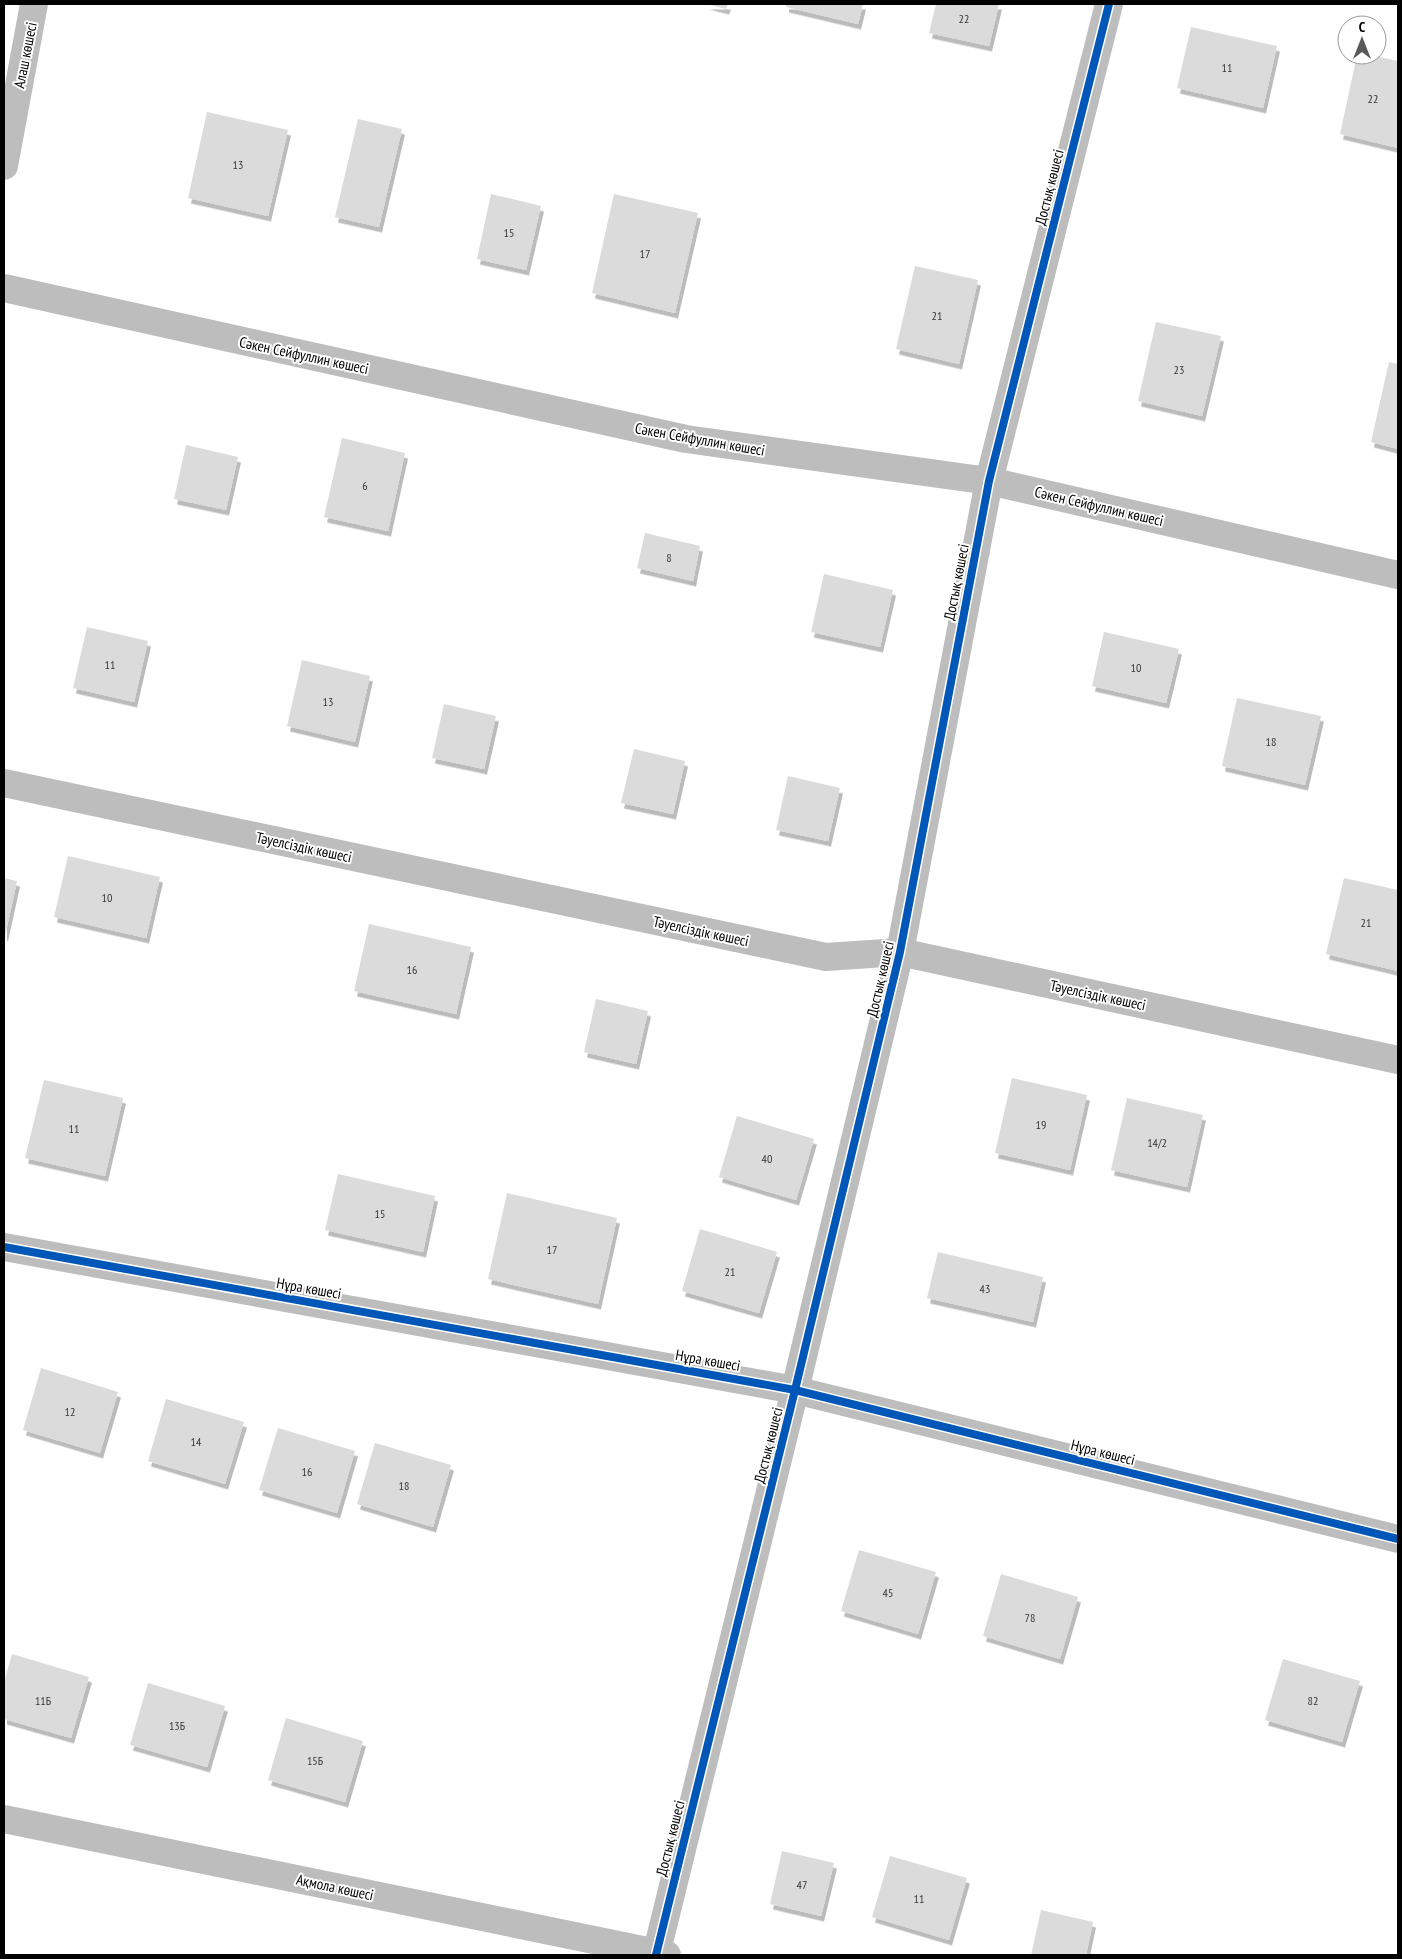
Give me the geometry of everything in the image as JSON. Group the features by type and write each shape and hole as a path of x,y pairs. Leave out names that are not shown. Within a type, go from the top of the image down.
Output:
{"street":[{"name":"Алаш көшесі","path":"4,166 34,4"},
{"name":"Достық көшесі","path":"660,1954 900,952 989,481 1109,4"},
{"name":"Сәкен Сейфуллин көшесі","path":"4,288 686,439 989,481 1398,575"},
{"name":"Тәуелсіздік көшесі","path":"4,783 826,957 900,952 1398,1060"},
{"name":"Нұра көшесі","path":"4,1246 795,1390 1398,1539"},
{"name":"Ақмола көшесі","path":"4,1819 660,1954"}],"building":[{"path":"706,4 728,4 726,9"},
{"path":"786,4 863,4 858,24 786,7"},
{"path":"936,4 999,4 989,46 929,33"},
{"path":"1191,27 1277,46 1263,108 1177,88"},
{"path":"1387,59 1398,61 1398,148 1340,134 1355,65 1387,65"},
{"path":"207,112 288,130 268,216 188,198"},
{"path":"358,119 402,129 379,227 335,217"},
{"path":"491,194 541,206 526,270 477,259"},
{"path":"614,194 698,213 675,313 592,293"},
{"path":"915,266 978,280 959,364 896,349"},
{"path":"1156,322 1221,336 1202,416 1138,401"},
{"path":"1389,362 1398,364 1398,449 1371,442"},
{"path":"342,438 405,453 388,531 324,517"},
{"path":"186,445 238,457 226,510 174,499"},
{"path":"645,533 700,546 693,581 637,568"},
{"path":"824,574 893,590 880,647 811,632"},
{"path":"87,627 148,641 134,702 73,688"},
{"path":"1104,632 1179,649 1166,703 1092,686"},
{"path":"302,660 370,676 355,742 287,726"},
{"path":"1237,698 1321,716 1305,785 1222,766"},
{"path":"444,704 496,716 484,769 432,758"},
{"path":"634,749 685,761 673,814 621,803"},
{"path":"788,776 840,788 828,841 776,830"},
{"path":"68,856 160,877 146,938 54,917"},
{"path":"4,878 17,881 5,936 4,935"},
{"path":"1344,878 1398,890 1398,971 1326,954"},
{"path":"369,924 471,947 456,1014 354,991"},
{"path":"596,999 648,1011 636,1064 584,1052"},
{"path":"1012,1078 1087,1095 1070,1170 995,1153"},
{"path":"44,1080 123,1098 105,1176 25,1158"},
{"path":"1127,1098 1203,1115 1187,1187 1111,1170"},
{"path":"737,1116 814,1139 796,1200 719,1177"},
{"path":"338,1174 435,1196 423,1252 325,1230"},
{"path":"507,1193 617,1218 598,1304 488,1279"},
{"path":"700,1229 777,1252 759,1313 682,1291"},
{"path":"938,1252 1043,1277 1033,1322 927,1298"},
{"path":"41,1368 118,1392 100,1453 23,1430"},
{"path":"166,1399 244,1422 225,1484 148,1461"},
{"path":"278,1428 355,1451 337,1513 259,1490"},
{"path":"375,1443 451,1465 433,1527 357,1504"},
{"path":"859,1550 936,1572 918,1634 841,1611"},
{"path":"1001,1574 1078,1597 1060,1659 983,1636"},
{"path":"12,1654 89,1677 71,1738 4,1719 4,1682"},
{"path":"1283,1659 1360,1681 1342,1742 1265,1720"},
{"path":"148,1683 225,1706 207,1767 130,1745"},
{"path":"286,1718 363,1741 345,1802 268,1780"},
{"path":"782,1851 834,1863 821,1916 770,1904"},
{"path":"890,1856 967,1878 949,1940 872,1917"},
{"path":"1041,1910 1093,1922 1086,1955 1031,1955"}],"cycle path":[{"path":"656,1955 795,1390 900,952 989,481 1109,4"},
{"path":"4,1247 795,1390 1398,1539"}]}
